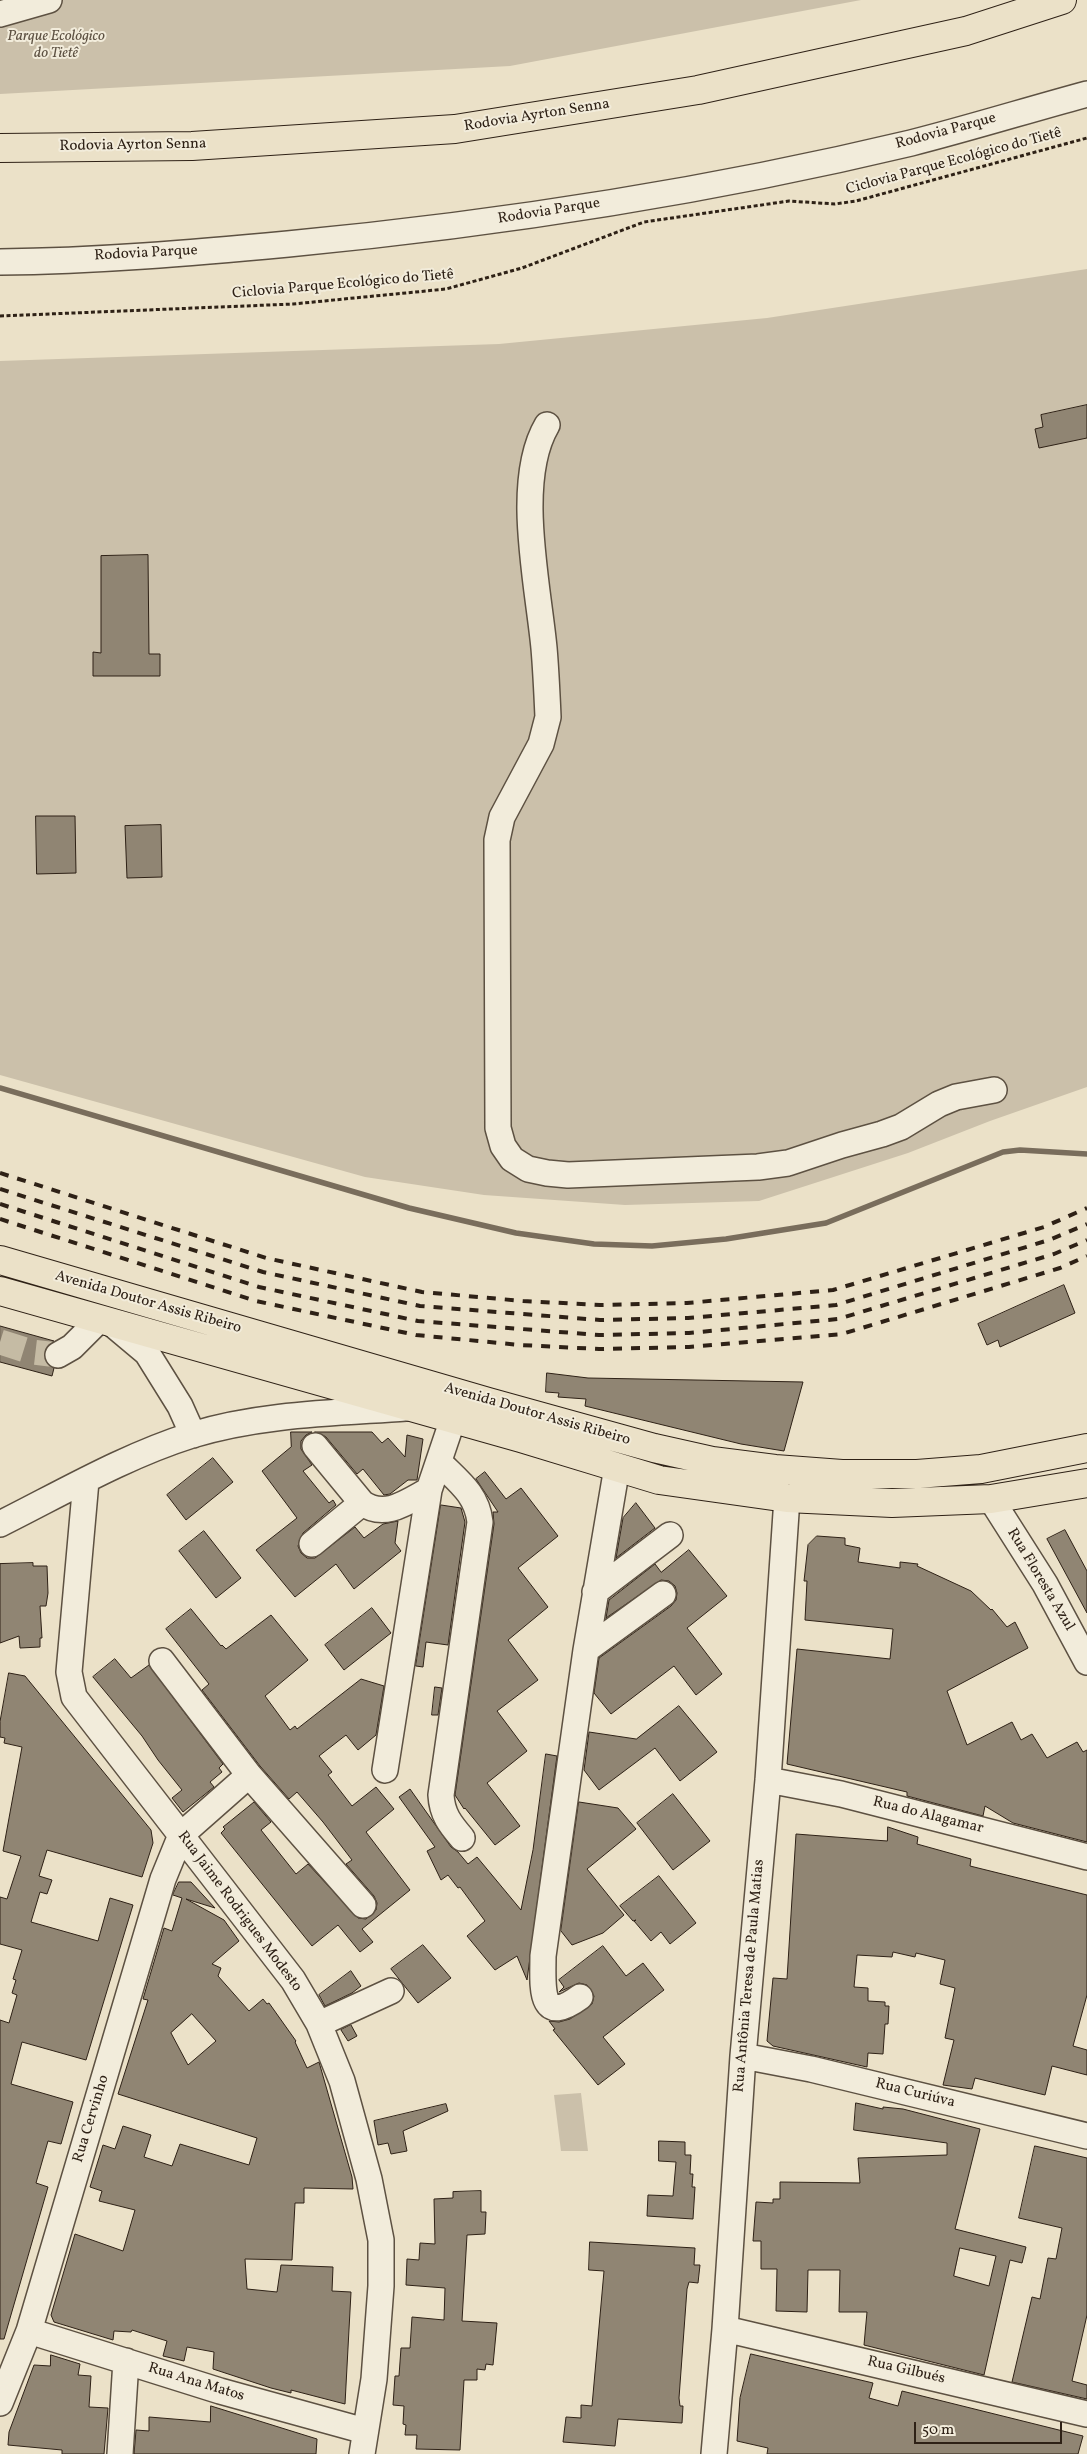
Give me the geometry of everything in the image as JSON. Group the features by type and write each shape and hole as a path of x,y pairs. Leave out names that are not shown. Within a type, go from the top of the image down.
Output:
{"main road":[{"name":"Rodovia Ayrton Senna","path":"0,148 192,146 456,129 698,90 966,31 1062,0"},
{"name":"Avenida Doutor Assis Ribeiro","path":"0,1260 497,1404 654,1448 712,1461 775,1470 842,1474 917,1474 982,1468 1087,1448"},
{"name":"Avenida Doutor Assis Ribeiro","path":"0,1291 453,1419 659,1480 787,1498 892,1503 991,1499 1087,1483"}],"street":[{"path":"0,14 49,0"},
{"name":"Rodovia Parque","path":"0,262 216,251 364,237 524,217 687,191 912,142 1087,94"},
{"path":"547,425 536,450 531,480 532,529 548,717 541,744 502,817 497,840 498,1128 503,1146 512,1159 528,1169 568,1175 758,1167 788,1163 882,1134 901,1127 938,1104 956,1097 994,1090"},
{"path":"58,1356 72,1347 104,1320 147,1354 180,1406 193,1435"},
{"path":"0,1524 146,1452 193,1435 249,1422 411,1407"},
{"path":"385,1770 429,1490 453,1419"},
{"path":"315,1446 362,1503 378,1510 388,1510 429,1490"},
{"path":"439,1462 470,1493 478,1507 480,1522 441,1795 442,1810 450,1824 462,1838"},
{"path":"580,1997 565,2008 557,2009 549,2005 544,1994 543,1956 586,1650 617,1468"},
{"name":"Rua Jaime Rodrigues Modesto","path":"86,1481 68,1672 74,1697 88,1718 293,1980 319,2024 342,2081 369,2179 381,2240 381,2286 374,2379 364,2442"},
{"name":"Rua Antônia Teresa de Paula Matias","path":"714,2454 725,2329 743,2056 768,1780 787,1498"},
{"name":"Rua Floresta Azul","path":"991,1499 1045,1584 1087,1662"},
{"path":"312,1544 362,1503"},
{"path":"595,1592 670,1536"},
{"path":"586,1650 663,1594"},
{"path":"162,1661 249,1775 363,1905"},
{"path":"181,1835 249,1775"},
{"name":"Rua do Alagamar","path":"768,1780 841,1794 1087,1857"},
{"name":"Rua Cervinho","path":"0,2403 29,2331 163,1879 181,1835"},
{"path":"319,2024 391,1992"},
{"name":"Rua Curiúva","path":"743,2056 811,2069 1087,2136"},
{"name":"Rua Gilbués","path":"725,2329 1087,2414"},
{"name":"Rua Ana Matos","path":"29,2331 220,2391 364,2442"},
{"path":"120,2454 126,2361"}],"path":[{"name":"Ciclovia Parque Ecológico do Tietê","path":"0,316 293,304 446,289 522,268 644,222 789,202 835,204 856,201 1087,138"}],"green space":[{"name":"Parque Ecológico do Tietê","path":"0,0 861,0 510,66 0,94"},
{"path":"1087,269 1087,1087 990,1121 908,1153 759,1201 625,1205 484,1195 365,1177 0,1075 0,361 499,344 767,318"},
{"path":"581,2093 588,2151 561,2151 554,2095"}],"building":[{"path":"1087,405 1087,438 1039,448 1035,429 1043,427 1041,415"},
{"path":"148,555 149,654 160,654 160,676 93,676 93,652 101,653 101,556"},
{"path":"36,816 75,816 76,873 37,874"},
{"path":"161,825 162,877 127,878 125,826"},
{"path":"1064,1285 1075,1313 1000,1347 998,1340 987,1345 978,1324"},
{"path":"0,1326 54,1341 46,1347 44,1354 46,1363 54,1368 52,1376 0,1362"},
{"path":"547,1373 588,1378 803,1382 784,1451 741,1444 585,1406 586,1399 558,1397 559,1393 546,1392"},
{"path":"291,1432 312,1432 301,1441 301,1449 312,1465 303,1471 329,1503 333,1500 336,1505 303,1533 298,1546 301,1553 307,1558 315,1558 355,1527 364,1538 383,1524 398,1521 395,1543 401,1551 354,1589 336,1564 295,1597 256,1550 297,1518 262,1471 291,1447"},
{"path":"315,1432 372,1432 382,1443 388,1438 405,1457 407,1435 423,1439 417,1480 408,1480 390,1494 384,1495 363,1469 357,1474 326,1437"},
{"path":"213,1458 233,1482 186,1520 167,1495"},
{"path":"485,1472 506,1499 521,1488 558,1536 518,1568 548,1607 508,1640 538,1680 497,1711 527,1751 487,1783 520,1826 495,1845 464,1809 455,1795 494,1524 493,1512 498,1512 476,1479"},
{"path":"636,1503 655,1528 616,1558 623,1518"},
{"path":"441,1505 461,1508 465,1522 448,1645 426,1642 423,1667 416,1666"},
{"path":"1065,1530 1087,1571 1087,1613 1047,1539"},
{"path":"204,1531 241,1578 216,1598 179,1551"},
{"path":"817,1536 845,1538 845,1545 860,1548 858,1562 900,1568 900,1562 918,1564 917,1566 971,1591 992,1609 1007,1627 1015,1622 1028,1648 947,1691 967,1745 1012,1722 1021,1740 1032,1734 1047,1758 1077,1742 1083,1752 1087,1750 1087,1842 1013,1823 985,1806 983,1816 907,1796 907,1792 787,1764 797,1649 890,1659 893,1629 805,1620 807,1581 804,1581 808,1545"},
{"path":"689,1550 727,1596 687,1628 722,1674 696,1695 674,1666 611,1714 594,1693 599,1658 671,1606 676,1600 677,1593 675,1586 669,1581 661,1580 606,1618 609,1600 655,1564 661,1572"},
{"path":"33,1563 33,1566 47,1566 48,1593 46,1606 40,1606 42,1638 40,1638 40,1647 20,1648 19,1636 0,1643 0,1564"},
{"path":"372,1608 391,1633 344,1670 325,1645"},
{"path":"191,1609 221,1646 226,1649 271,1615 308,1660 265,1696 290,1730 295,1726 297,1729 361,1679 384,1686 376,1735 358,1750 346,1735 319,1756 332,1772 328,1775 352,1806 376,1787 394,1809 366,1832 410,1890 362,1929 373,1942 360,1952 338,1925 312,1946 221,1833 225,1829 223,1827 254,1802 271,1822 261,1830 296,1874 308,1864 358,1918 366,1919 376,1910 377,1903 374,1896 346,1864 352,1860 323,1822 297,1792 289,1799 260,1766 202,1690 209,1684 166,1629"},
{"path":"115,1659 131,1678 149,1665 223,1764 219,1768 222,1772 210,1782 214,1787 183,1812 172,1798 182,1790 142,1736 93,1677"},
{"path":"9,1673 25,1676 151,1830 153,1843 142,1877 47,1850 39,1876 52,1880 47,1894 40,1892 31,1922 98,1941 110,1898 133,1905 86,2060 22,2042 11,2084 73,2102 61,2144 48,2141 36,2183 48,2187 4,2339 0,2339 0,2020 9,2023 17,1995 12,1993 16,1980 13,1979 22,1950 0,1944 0,1897 7,1899 21,1856 3,1851 22,1747 4,1743 5,1738 0,1737 0,1722"},
{"path":"435,1687 442,1688 438,1715 432,1715"},
{"path":"679,1706 717,1752 680,1781 655,1748 599,1790 584,1770 589,1732 636,1739"},
{"path":"546,1754 557,1756 527,1980 517,1956 495,1970 467,1936 485,1921 460,1887 458,1888 448,1875 441,1880 427,1851 435,1847 399,1797 410,1789 451,1847 468,1864 477,1857 521,1910 533,1850"},
{"path":"673,1794 710,1841 673,1870 637,1823"},
{"path":"579,1802 618,1808 636,1829 587,1869 624,1915 603,1933 572,1945 561,1931"},
{"path":"888,1827 918,1837 917,1844 971,1859 970,1866 1087,1895 1087,1995 1073,2046 1087,2050 1087,2075 1052,2066 1045,2095 975,2078 972,2089 943,2085 954,2040 945,2038 955,1988 940,1984 945,1960 916,1953 915,1957 893,1952 892,1957 857,1955 854,1987 868,1988 868,2001 885,2002 885,2006 889,2006 888,2024 885,2024 883,2054 868,2053 867,2067 773,2046 767,2041 773,1978 787,1979 796,1834 887,1841"},
{"path":"659,1876 696,1923 670,1944 661,1932 651,1941 634,1921 636,1920 633,1921 620,1906"},
{"path":"179,1882 191,1882 215,1908 186,1899 224,1920 239,1941 212,1964 221,1968 218,1976 249,2011 263,1999 267,2004 269,2003 296,2041 307,2068 319,2062 352,2177 353,2189 304,2188 304,2203 295,2203 292,2260 245,2259 247,2289 277,2292 281,2265 333,2267 332,2291 351,2292 345,2404 291,2390 291,2393 271,2388 213,2369 214,2352 187,2347 184,2361 163,2356 167,2341 132,2330 131,2332 114,2331 113,2340 54,2322 51,2315 75,2234 123,2251 135,2210 99,2201 102,2191 90,2187 103,2145 115,2149 123,2126 151,2135 144,2157 172,2166 180,2144 249,2165 257,2138 118,2094 148,2000 143,1999 164,1928 172,1931 182,1898 173,1895","holes":["192,2014 216,2041 188,2065 171,2033"]},
{"path":"423,1945 451,1978 418,2003 391,1969"},
{"path":"603,1946 626,1976 643,1963 664,1990 603,2037 625,2064 598,2085 553,2030 555,2029 549,2021 559,2022 570,2019 592,2004 594,1996 587,1985 579,1983 559,1992 564,1987 559,1980"},
{"path":"351,1971 361,1986 352,1993 325,2006 319,1995"},
{"path":"351,2025 357,2036 348,2041 341,2030"},
{"path":"856,2103 883,2109 883,2107 903,2109 980,2129 955,2229 1026,2247 1022,2263 1010,2260 984,2375 864,2345 867,2312 839,2312 840,2270 808,2270 807,2312 776,2311 777,2269 761,2269 761,2241 753,2241 756,2202 773,2203 773,2199 780,2199 780,2182 860,2183 858,2158 947,2155 947,2143 854,2130","holes":["960,2248 996,2256 989,2286 954,2276"]},
{"path":"446,2104 448,2111 403,2131 407,2151 391,2154 388,2143 378,2145 374,2121"},
{"path":"659,2141 685,2142 685,2155 691,2155 690,2174 693,2174 692,2187 695,2187 693,2219 647,2216 648,2195 673,2196 676,2162 659,2161"},
{"path":"1035,2146 1087,2158 1087,2315 1072,2381 1087,2385 1087,2399 1012,2382 1032,2297 1040,2299 1048,2258 1056,2259 1062,2228 1019,2218"},
{"path":"481,2191 481,2212 486,2212 485,2234 467,2235 462,2321 497,2323 493,2365 486,2364 485,2370 477,2369 477,2380 464,2380 460,2450 416,2449 417,2435 405,2435 406,2425 403,2424 404,2406 393,2405 395,2376 399,2376 401,2348 410,2348 412,2317 444,2320 445,2288 406,2285 407,2259 419,2260 420,2243 435,2244 434,2199 453,2198 453,2192"},
{"path":"590,2242 695,2248 694,2265 700,2265 698,2283 689,2282 687,2289 679,2398 680,2406 683,2406 682,2423 618,2419 615,2446 563,2442 566,2417 581,2418 581,2405 592,2406 604,2271 589,2270"},
{"path":"751,2354 873,2383 869,2398 898,2406 902,2391 1083,2436 1078,2454 767,2454 768,2448 737,2441 740,2398"},
{"path":"51,2355 80,2364 78,2375 91,2376 89,2407 108,2408 104,2454 62,2454 62,2450 8,2445 9,2432 34,2365 50,2366"},
{"path":"211,2406 317,2439 316,2454 134,2454 136,2430 149,2431 149,2417 210,2422"}],"waterway":[{"path":"0,1088 409,1208 516,1233 594,1244 652,1246 726,1239 826,1223 1003,1152 1020,1150 1087,1154"}],"tunnel":[{"path":"0,1342 32,1352 58,1355"}],"railway":[{"path":"0,1173 266,1258 422,1292 523,1301 600,1305 687,1303 833,1290 1044,1227 1087,1208"},
{"path":"0,1189 263,1272 420,1306 600,1320 688,1318 836,1305 1049,1240 1087,1224"},
{"path":"0,1204 259,1287 418,1321 599,1335 689,1333 838,1319 1054,1254 1087,1240"},
{"path":"0,1219 256,1301 416,1335 520,1345 599,1349 689,1347 842,1334 1060,1268 1087,1256"}]}
